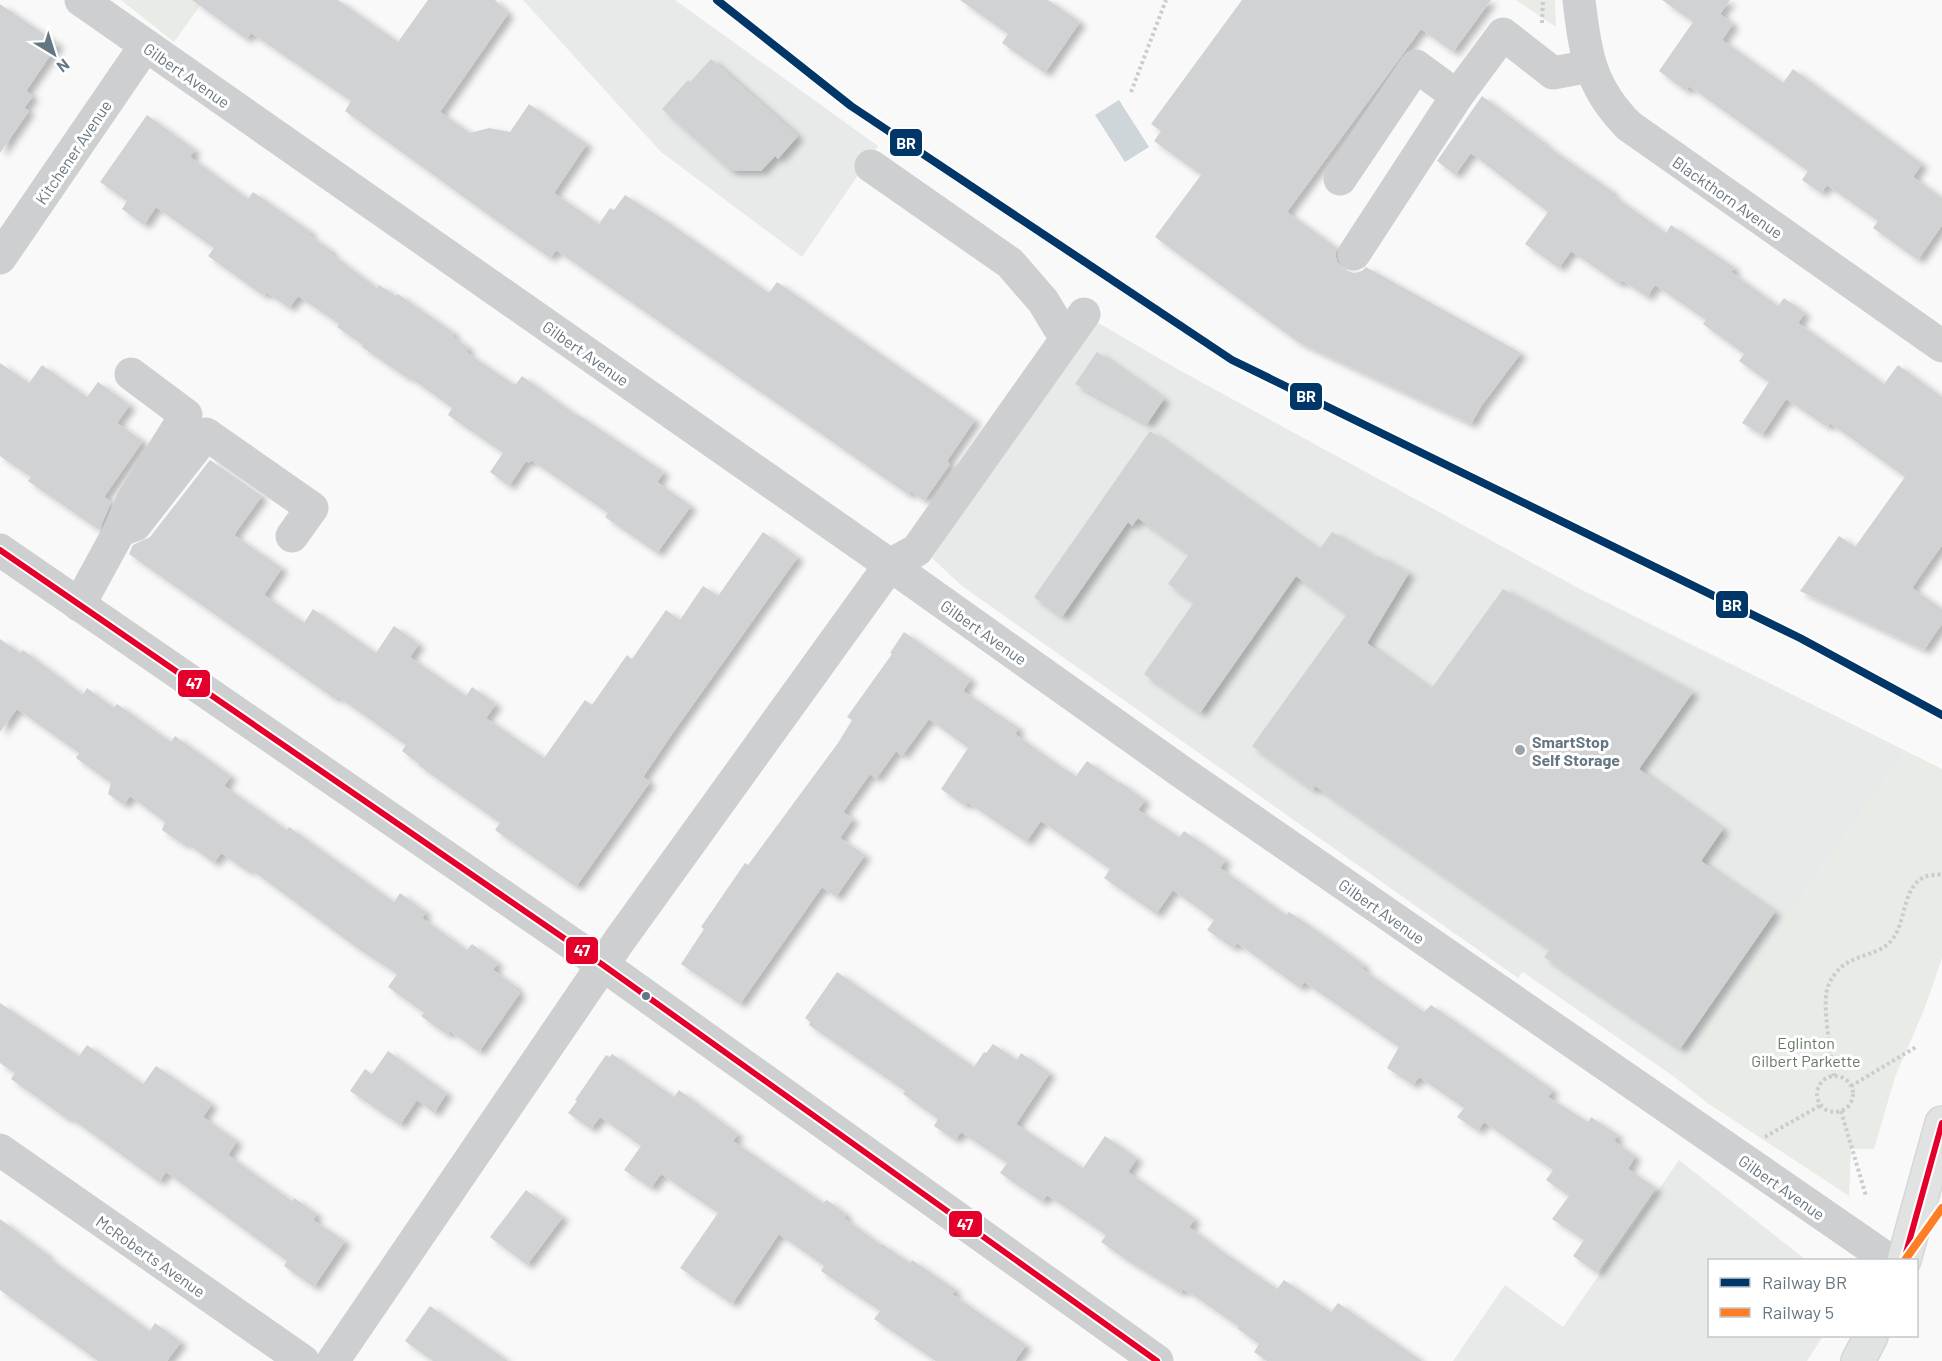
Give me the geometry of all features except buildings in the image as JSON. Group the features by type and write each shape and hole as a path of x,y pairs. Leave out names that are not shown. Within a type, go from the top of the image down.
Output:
{"main road":[{"path":"1904,1259 1942,1124"},
{"path":"1858,1361 1870,1337"}],"street":[{"name":"Gilbert Avenue","path":"81,0 890,565 1183,773 1888,1259"},
{"name":"Blackthorn Avenue","path":"1579,0 1584,49 1590,66 1603,95 1629,126 1942,346"},
{"path":"1354,254 1457,96 1503,34 1553,73 1590,66"},
{"name":"Kitchener Avenue","path":"0,258 145,46"},
{"path":"1340,179 1416,66 1457,96"},
{"path":"333,1361 603,965 890,565 917,550 1075,327 1043,301 1010,263 871,166"},
{"path":"79,605 120,530 132,501 186,415 130,374"},
{"path":"120,530 135,525 207,434 312,508 292,536"},
{"path":"0,550 603,965 1158,1361"},
{"name":"McRoberts Avenue","path":"0,1150 303,1361"}],"path":[{"path":"1131,92 1166,0"},
{"path":"1541,29 1543,0"},
{"path":"1834,1076 1825,999 1828,985 1840,968 1856,957 1877,950 1890,942 1899,928 1912,886 1925,877 1942,874"},
{"path":"1851,1086 1916,1047"},
{"path":"1834,1076 1847,1079 1853,1095 1851,1102 1841,1111 1828,1111 1816,1096 1818,1089 1828,1077 1834,1076"},
{"path":"1758,1141 1821,1105"},
{"path":"1841,1111 1866,1196"}],"shaded area":[{"path":"523,0 675,0 878,146 802,257 661,152"},
{"path":"1119,100 1149,147 1125,162 1095,115"},
{"path":"1095,321 1181,371 1580,589 1906,751 1673,1076 1523,972 1518,978 962,586 932,558"},
{"path":"1679,1160 1805,1259 1708,1259 1708,1337 1822,1337 1807,1361 1453,1361 1505,1285 1563,1327"}],"green space":[{"path":"121,0 204,0 174,42"},
{"path":"1516,0 1555,0 1556,27"},
{"name":"Eglinton Gilbert Parkette","path":"1906,751 1942,769 1942,958 1924,1010 1895,1077 1874,1149 1851,1149 1849,1196 1706,1102 1673,1076"}],"rail line":[{"name":"BR","path":"717,0 851,106 1232,360 1800,638 1942,715"},
{"name":"5","path":"1906,1259 1942,1208"}],"transit line":[{"name":"47","path":"0,550 603,965 1157,1361"},
{"name":"47","path":"1904,1259 1942,1123"}],"place":[{"name":"SmartStop Self Storage","path":"1520,750"}]}
